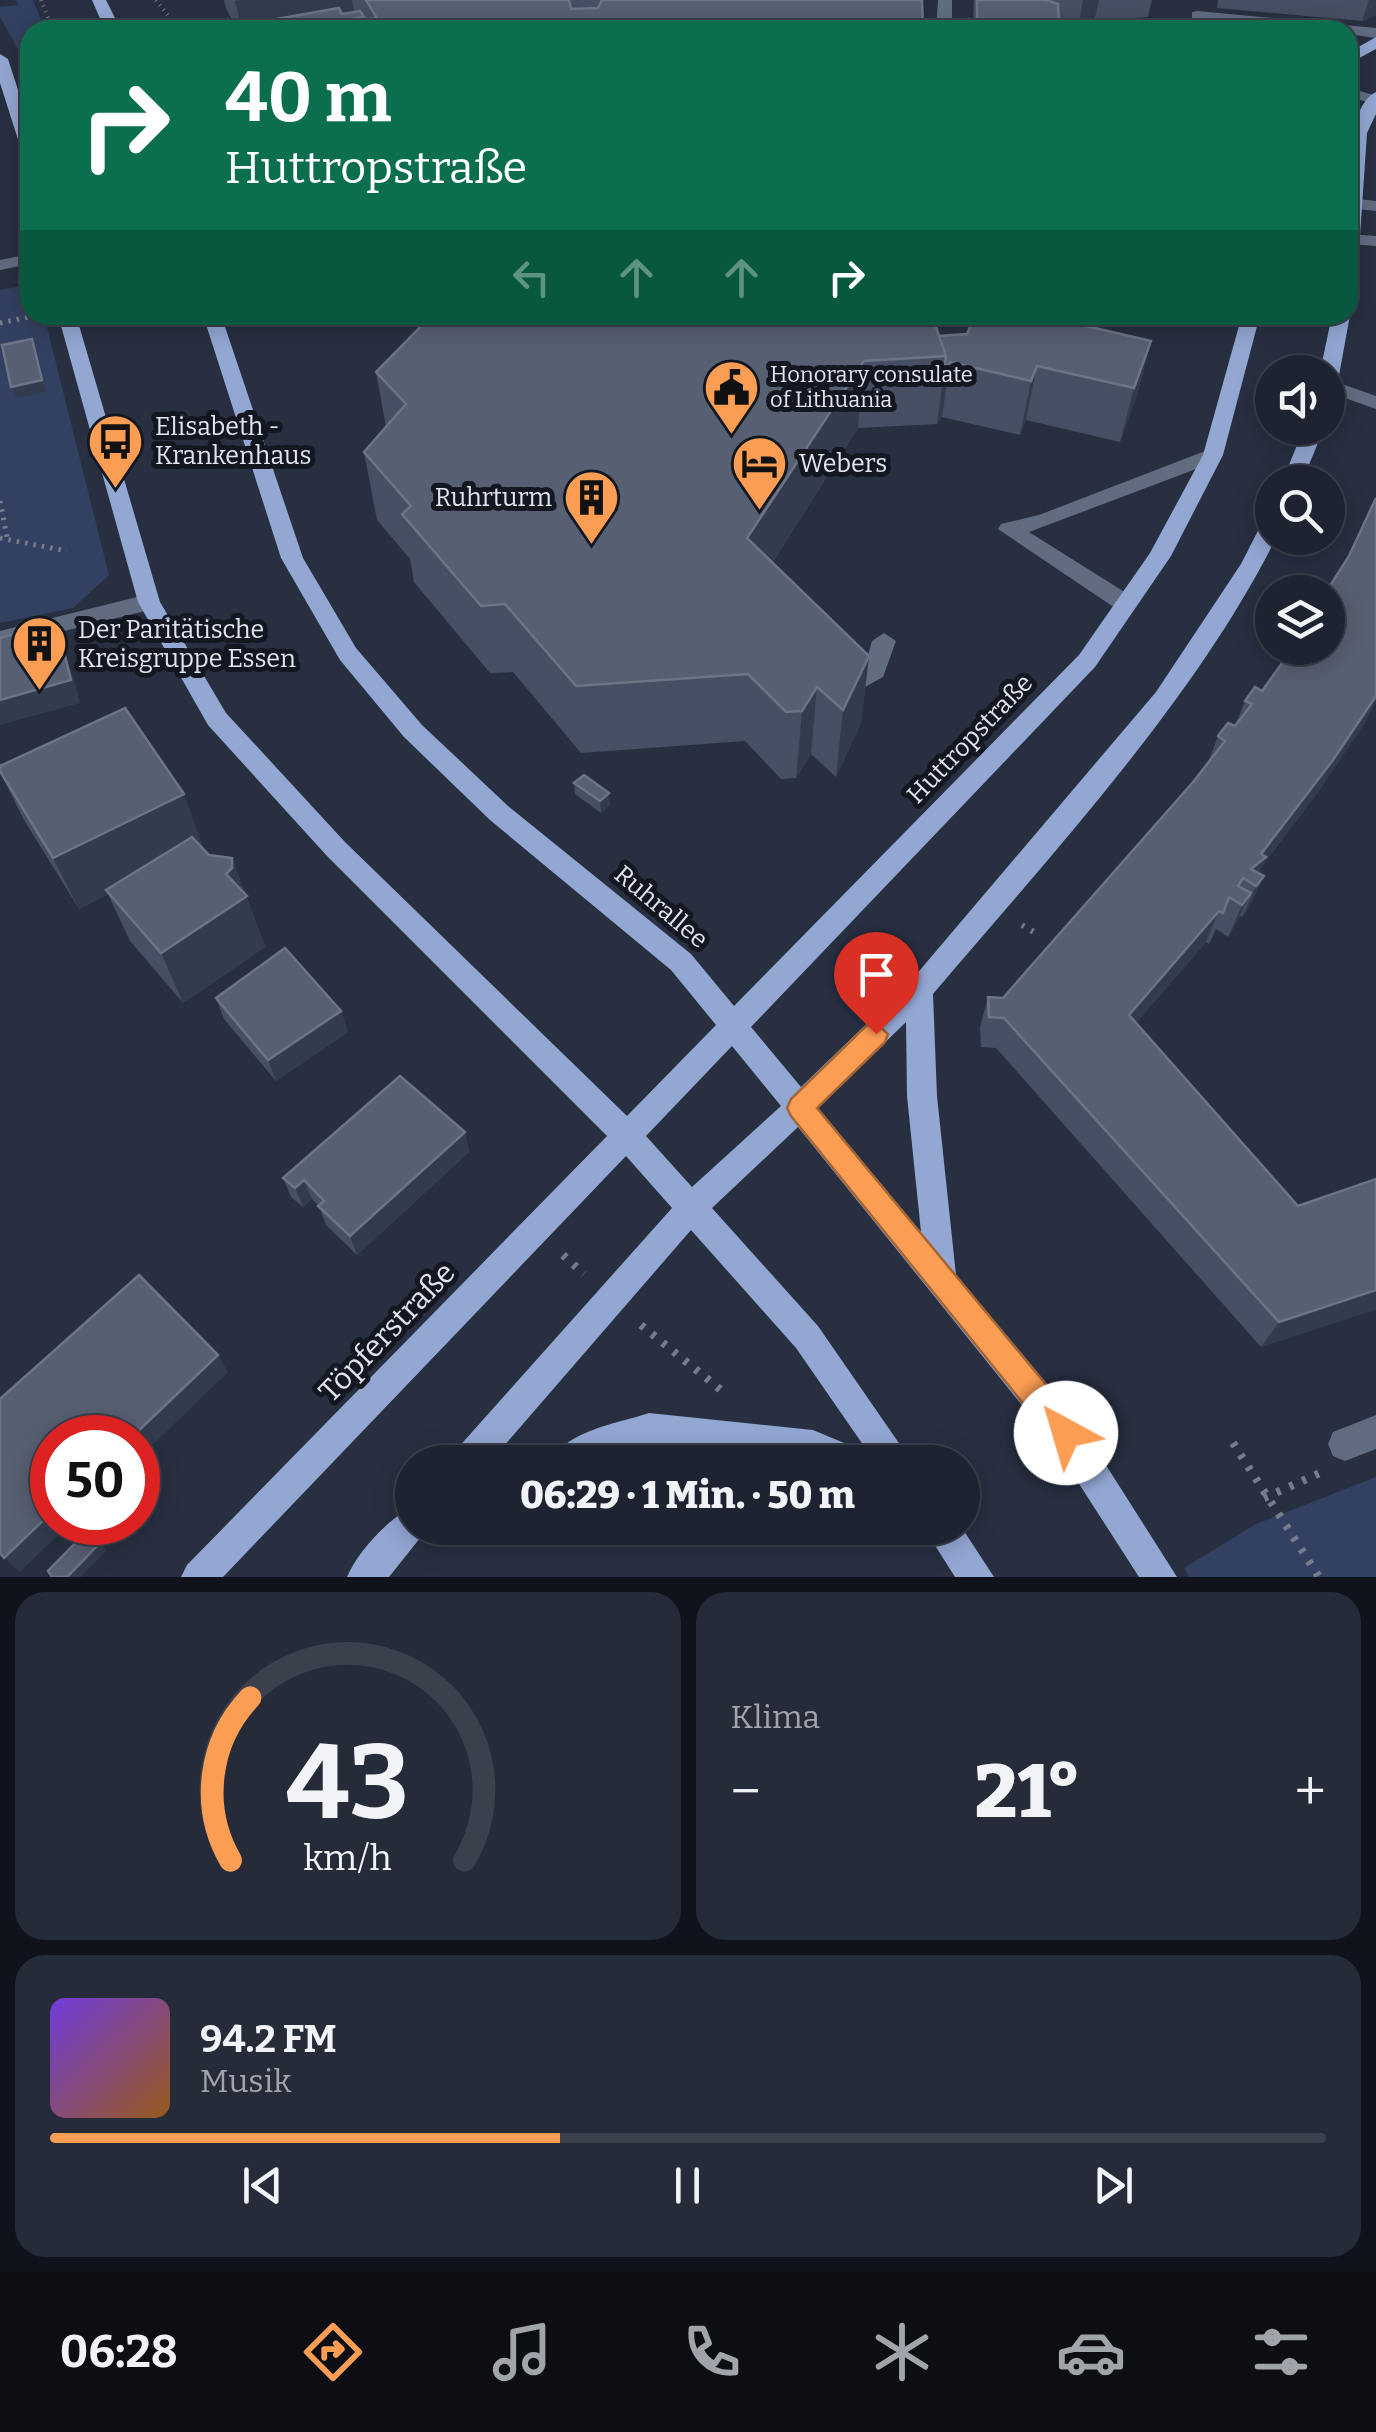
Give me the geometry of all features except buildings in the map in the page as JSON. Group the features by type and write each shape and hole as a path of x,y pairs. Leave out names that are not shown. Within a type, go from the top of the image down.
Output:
{"main road":[{"path":"0,59 20,121"},
{"path":"1358,141 1374,98"},
{"path":"70,325 150,602 218,719 336,848 628,1138 807,1337 883,1445"},
{"name":"Ruhrallee","path":"215,325 292,558 348,654 414,730 499,813 681,962 1066,1433 1159,1577"},
{"name":"Huttropstraße","path":"628,1138 1086,661 1160,556 1213,455 1248,325"},
{"path":"1333,355 1338,325"},
{"path":"483,1445 691,1208 800,1108 918,991 1164,698 1256,555"},
{"path":"918,991 922,1096 941,1277"},
{"name":"Töpferstraße","path":"199,1577 628,1138"},
{"path":"612,1445 649,1430 794,1445"},
{"path":"365,1577 395,1544"},
{"path":"952,1545 976,1577"}],"street":[{"path":"1185,0 1201,20"},
{"path":"1197,16 1240,20"},
{"path":"1345,390 1376,403"},
{"path":"1126,604 1009,529 1044,521 1213,455"},
{"path":"0,638 150,602"},
{"path":"832,694 875,672 884,641"}],"path":[{"path":"156,0 174,20"},
{"path":"0,501 4,538 67,551"},
{"path":"536,1231 721,1390"},
{"path":"1264,1498 1334,1467 1361,1438"},
{"path":"1233,1443 1264,1498 1319,1577"}],"shaded area":[{"path":"16,0 33,0 41,20 20,20 20,53 0,17 0,7 18,5"},
{"path":"20,286 20,325 46,325 109,575 73,608 0,623 0,290"},
{"path":"1376,1477 1376,1577 1189,1577 1184,1568 1256,1524"}],"place":[{"name":"Honorary consulate of Lithuania","path":"731,436"},
{"name":"Elisabeth - Krankenhaus","path":"116,490"},
{"name":"Webers","path":"760,513"},
{"name":"Ruhrturm","path":"591,547"},
{"name":"Der Paritätische Kreisgruppe Essen","path":"39,693"}],"route":[{"path":"876,1034 800,1108 1066,1433"}]}
